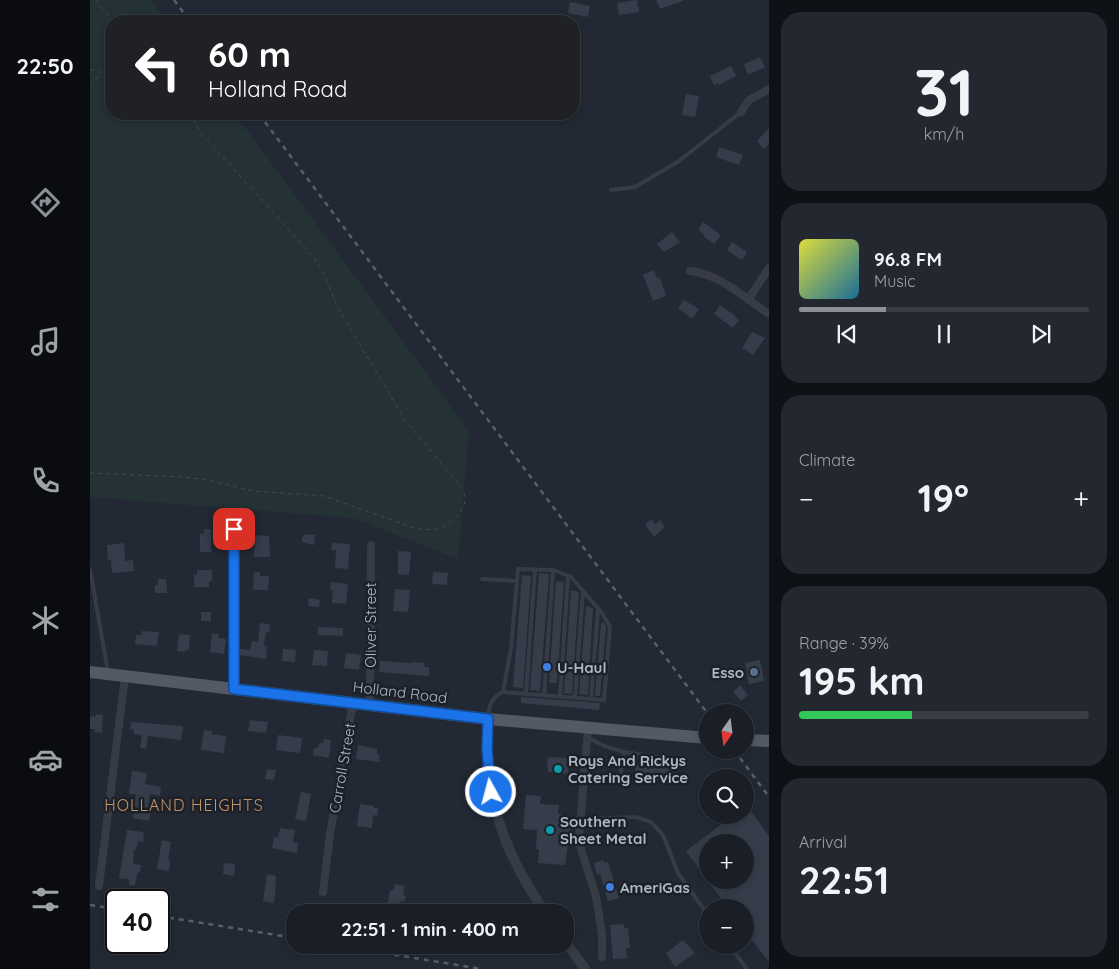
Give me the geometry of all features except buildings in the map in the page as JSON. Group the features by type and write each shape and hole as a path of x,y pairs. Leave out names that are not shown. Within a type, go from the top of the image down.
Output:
{"main road":[{"name":"Holland Road","path":"90,672 488,719 588,733 699,738"},
{"path":"754,740 769,741"}],"street":[{"path":"741,112 749,100 769,89"},
{"path":"748,300 769,268"},
{"path":"690,271 716,278 769,314"},
{"path":"234,529 234,689"},
{"name":"Oliver Street","path":"370,705 371,545"},
{"path":"99,886 125,676"},
{"name":"Carroll Street","path":"323,892 330,834 353,703"},
{"path":"488,719 488,773 497,816 514,862 540,904"},
{"path":"588,733 580,819 580,846 596,896 602,936 602,957"},
{"path":"574,954 582,965"}],"lane":[{"path":"611,190 635,187 679,161 741,112"},
{"path":"90,569 108,674"},
{"path":"488,719 491,703 496,695 503,692 604,700 610,627 598,609 571,577 553,570 518,569 511,648 503,692"},
{"path":"526,694 535,570"},
{"path":"544,695 553,570"},
{"path":"560,697 568,576"},
{"path":"482,579 517,581"},
{"path":"575,698 583,591"},
{"path":"591,699 598,609"},
{"path":"588,733 604,746 624,752 678,760"},
{"path":"584,778 620,777 624,752"},
{"path":"580,819 636,817 651,822 662,835 678,873 699,903"},
{"path":"736,954 747,969"}],"path":[{"path":"96,0 107,15"},
{"path":"90,70 98,70 100,73 98,78 90,82"},
{"path":"90,472 186,477 253,491 324,496 417,529 433,530 446,525 460,511 465,502 463,491 457,482 405,420 338,308 323,272 314,258 202,134 195,120"}],"shaded area":[{"path":"90,0 151,0 162,15 105,15 105,120 239,120 469,431 458,559 353,518 90,497"}],"railway":[{"path":"174,0 185,15"},
{"path":"263,120 701,704"},
{"path":"741,759 769,797"},
{"path":"90,905 105,907"},
{"path":"170,918 286,937"},
{"path":"390,954 482,969"}],"place":[{"name":"U-Haul","path":"547,667"},
{"name":"Esso","path":"754,672"},
{"name":"Roys And Rickys Catering Service","path":"558,769"},
{"name":"Southern Sheet Metal","path":"550,830"},
{"name":"AmeriGas","path":"610,887"}],"district":[{"name":"HOLLAND HEIGHTS","path":"184,805"}],"route":[{"path":"234,529 234,689 488,719 487,749 491,792"}]}
